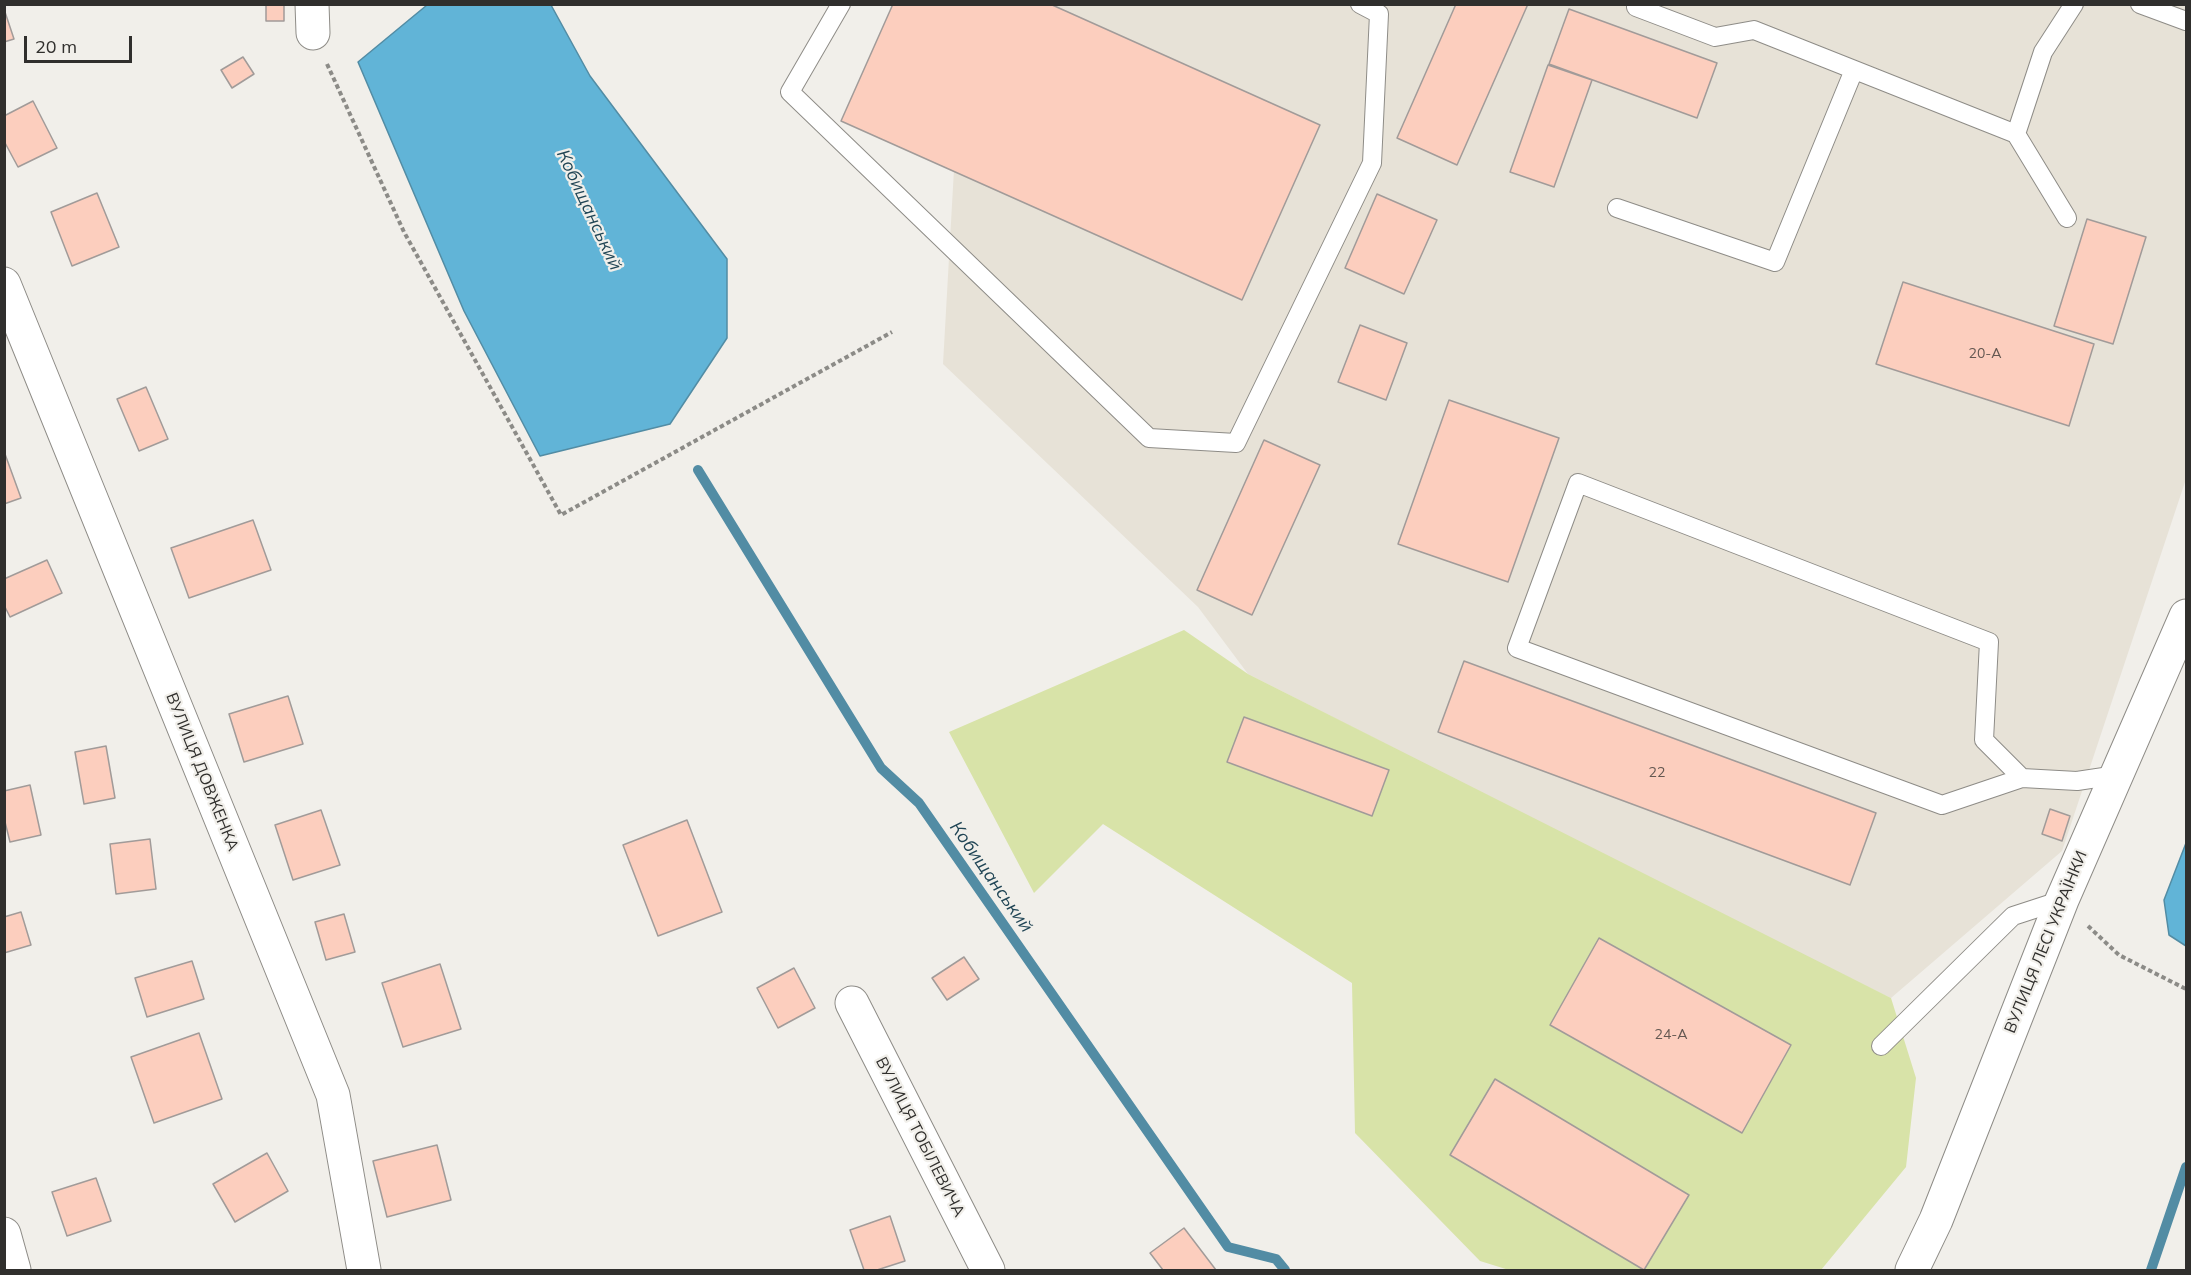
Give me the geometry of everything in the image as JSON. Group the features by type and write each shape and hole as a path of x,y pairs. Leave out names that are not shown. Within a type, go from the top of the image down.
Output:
{"street":[{"name":"ВУЛИЦЯ ДОВЖЕНКА","path":"4,284 333,1095 364,1270"},
{"name":"ВУЛИЦЯ ЛЕСІ УКРАЇНКИ","path":"1912,1270 1936,1220 2062,900 2187,616"},
{"name":"ВУЛИЦЯ ТОБІЛЕВИЧА","path":"852,1003 988,1270"},
{"path":"4,1234 14,1270"}],"lane":[{"path":"840,4 790,92 1149,438 1236,443 1372,163 1379,14 1360,4"},
{"path":"2016,134 2043,52 2074,4"},
{"path":"2139,4 2187,21"},
{"path":"1636,7 1715,37 1754,30 2016,134 2067,218"},
{"path":"1617,208 1775,262 1854,70"},
{"path":"2022,778 1984,740 1989,642 1578,483 1517,648 1942,805 2022,778 2077,781 2117,775"},
{"path":"1881,1046 2013,916 2062,900"}],"path":[{"path":"313,19 404,232 561,515 892,332"},
{"path":"2062,900 2119,955 2187,989"}],"shaded area":[{"path":"965,5 2186,5 2186,479 2062,851 1891,998 1702,905 1248,674 1198,607 943,364"}],"green space":[{"path":"1184,630 1248,674 1891,998 1916,1078 1906,1167 1821,1270 1509,1270 1480,1261 1355,1133 1352,983 1103,824 1034,893 949,732"}],"water":[{"path":"427,5 551,5 590,76 727,259 727,338 670,424 540,456 464,311 358,62"},
{"path":"2186,843 2186,946 2169,935 2164,900"}],"building":[{"path":"266,4 284,4 284,21 266,21"},
{"path":"893,4 1050,4 1320,125 1242,300 841,121"},
{"path":"1456,4 1528,4 1457,165 1397,138"},
{"path":"4,9 14,39 4,42"},
{"path":"1569,9 1717,63 1697,118 1549,64"},
{"path":"243,57 254,74 232,88 221,70"},
{"path":"1548,65 1592,80 1554,187 1510,172"},
{"path":"33,101 57,148 18,167 4,141 4,116"},
{"path":"97,193 119,247 72,266 51,212"},
{"path":"1377,194 1437,220 1404,294 1345,268"},
{"path":"2087,219 2146,237 2113,344 2054,326"},
{"path":"1903,282 2094,344 2069,426 1876,364"},
{"path":"1360,325 1407,343 1386,400 1338,382"},
{"path":"146,387 168,439 139,451 117,399"},
{"path":"1449,400 1559,438 1508,582 1398,544"},
{"path":"1264,440 1320,465 1252,615 1197,590"},
{"path":"4,455 21,498 4,504"},
{"path":"253,520 271,570 189,598 171,548"},
{"path":"47,560 62,593 10,617 4,605 4,579"},
{"path":"1464,661 1876,813 1850,885 1438,732"},
{"path":"288,696 303,744 244,762 229,714"},
{"path":"1244,717 1389,770 1372,816 1227,762"},
{"path":"106,746 115,798 84,804 75,752"},
{"path":"30,785 41,835 10,842 4,818 4,791"},
{"path":"2050,809 2070,816 2062,841 2042,834"},
{"path":"321,810 340,865 293,880 275,825"},
{"path":"687,820 722,912 658,936 623,845"},
{"path":"150,839 156,889 116,894 110,844"},
{"path":"21,912 31,945 4,953 4,917"},
{"path":"344,914 355,952 326,960 315,922"},
{"path":"1599,938 1791,1045 1742,1133 1550,1025"},
{"path":"964,957 979,979 947,1000 932,978"},
{"path":"192,961 204,999 147,1017 135,978"},
{"path":"440,964 461,1029 403,1047 382,983"},
{"path":"794,968 815,1008 778,1028 757,988"},
{"path":"199,1033 222,1099 154,1123 131,1057"},
{"path":"1495,1079 1689,1195 1644,1270 1450,1155"},
{"path":"437,1145 451,1200 387,1217 373,1161"},
{"path":"267,1153 288,1191 235,1222 213,1184"},
{"path":"96,1178 111,1221 67,1236 52,1192"},
{"path":"890,1216 905,1261 877,1270 864,1270 850,1230"},
{"path":"1184,1228 1216,1270 1163,1270 1150,1253"}],"waterway":[{"name":"Кобищанський","path":"698,470 881,768 919,803 1228,1247 1276,1259 1285,1270"},
{"path":"2151,1270 2186,1167"}]}
